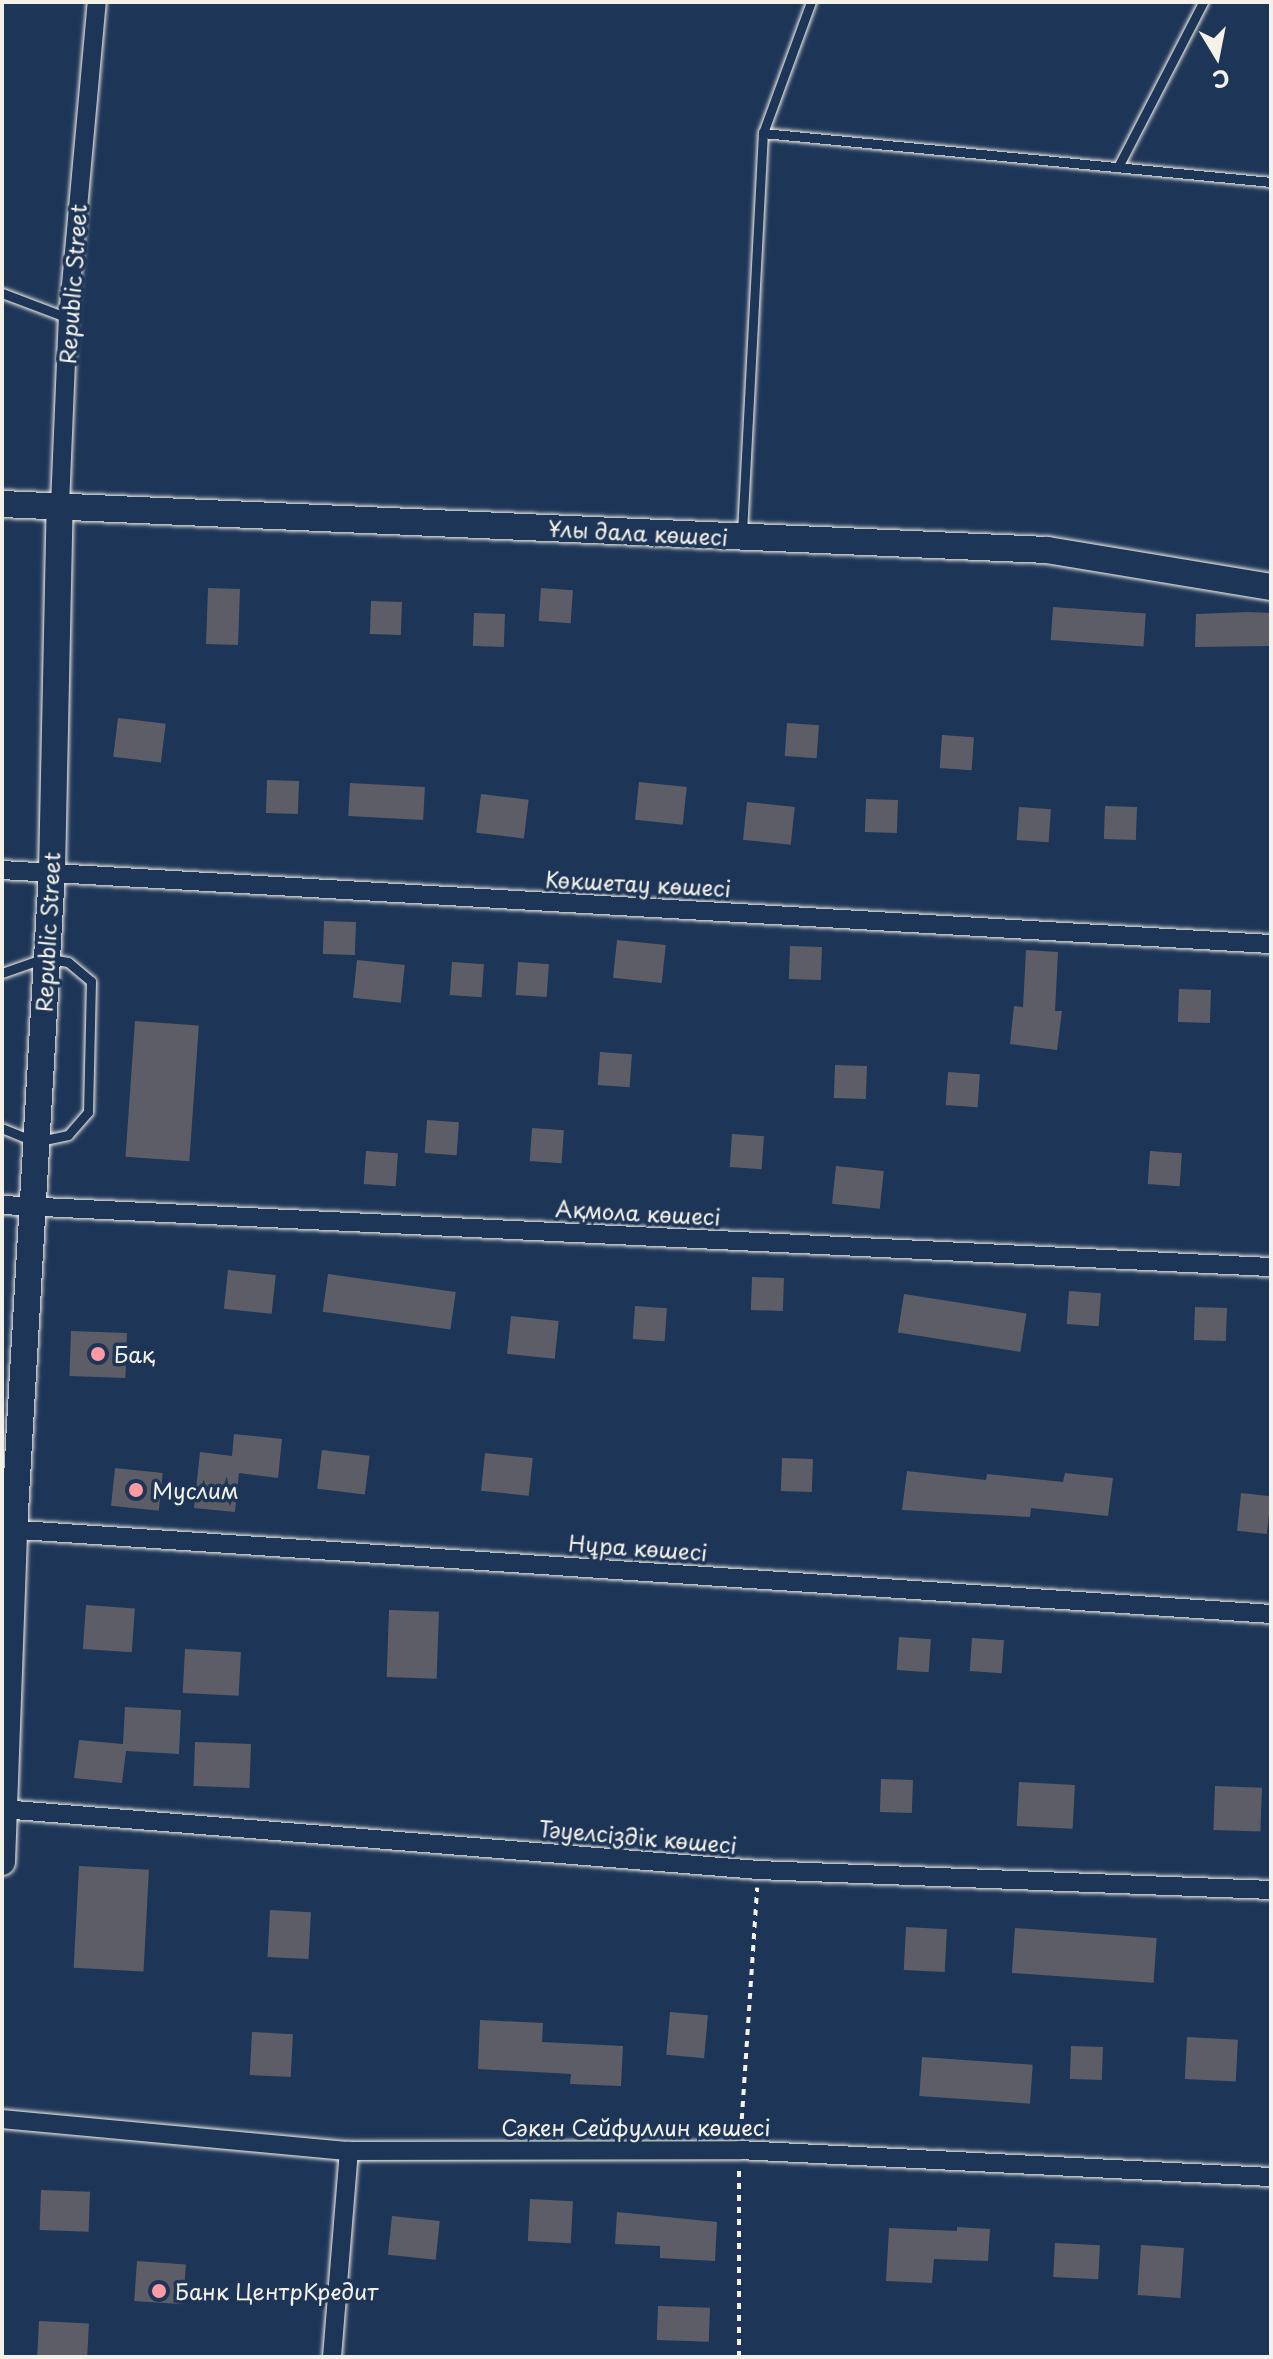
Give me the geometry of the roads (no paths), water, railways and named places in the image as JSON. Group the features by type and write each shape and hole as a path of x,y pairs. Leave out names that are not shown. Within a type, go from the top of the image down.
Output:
{"street":[{"name":"Republic Street","path":"2,1862 8,1529 52,872 60,505 68,318 97,2"},
{"name":"Ұлы дала көшесі","path":"2,504 1047,550 1271,587"},
{"name":"Көкшетау көшесі","path":"2,870 1271,944"},
{"name":"Ақмола көшесі","path":"2,1205 1271,1267"},
{"name":"Нұра көшесі","path":"8,1529 1271,1614"},
{"name":"Тәуелсіздік көшесі","path":"4,1809 758,1870 1271,1890"},
{"name":"Сәкен Сейфуллин көшесі","path":"2,2119 349,2151 739,2150 1271,2177"},
{"path":"332,2357 349,2151"}],"lane":[{"path":"742,537 763,133 811,2"},
{"path":"1118,167 1203,2"},
{"path":"763,133 1271,182"},
{"path":"2,293 68,318"},
{"path":"2,973 45,958 68,962 91,981 88,1112 68,1135 36,1142 2,1128"}],"place":[{"name":"Бақ","path":"98,1354"},
{"name":"Муслим","path":"136,1490"},
{"name":"Банк ЦентрКредит","path":"159,2291"}]}
